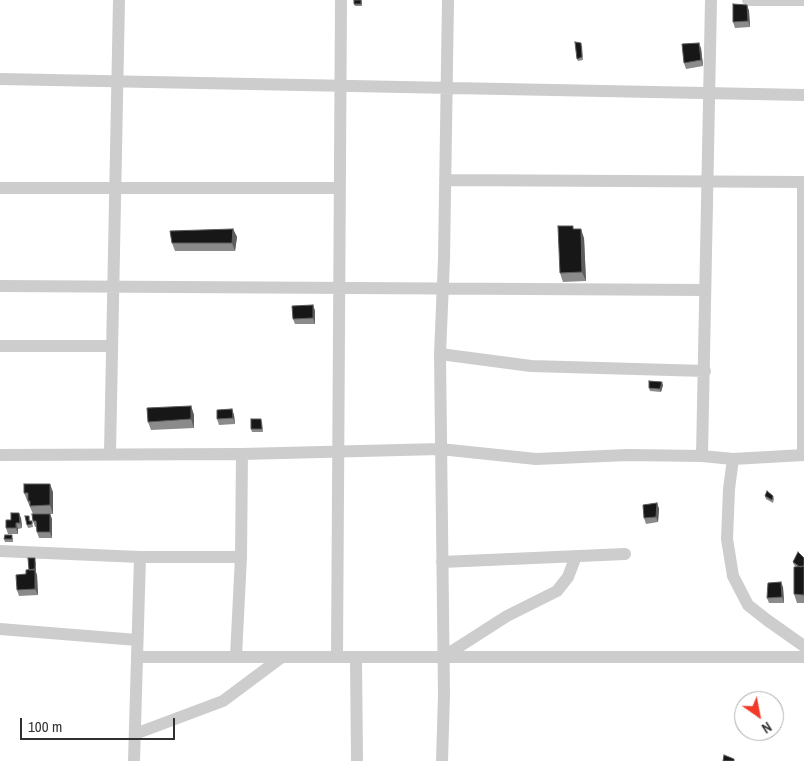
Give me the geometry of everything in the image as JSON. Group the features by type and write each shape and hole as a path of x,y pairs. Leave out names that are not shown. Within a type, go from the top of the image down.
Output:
{"street":[{"path":"110,454 119,0"},
{"path":"337,657 341,0"},
{"path":"442,761 444,695 440,354 443,288 448,0"},
{"path":"702,456 711,0"},
{"path":"748,0 804,0"},
{"path":"0,79 804,95"},
{"path":"0,455 242,454 440,449 536,458 702,456 733,459 804,455 804,182 445,180"},
{"path":"0,188 339,188"},
{"path":"0,286 705,290"},
{"path":"0,346 112,346"},
{"path":"440,354 531,366 705,371"},
{"path":"236,656 241,557 242,454"},
{"path":"733,459 729,488 727,539 733,576 748,605 804,646"},
{"path":"0,551 140,557 241,557"},
{"path":"442,562 625,554"},
{"path":"443,657 507,616 557,591 568,577 576,556"},
{"path":"134,761 140,557"},
{"path":"0,629 137,640"},
{"path":"137,657 804,657"},
{"path":"135,734 223,701 282,657"},
{"path":"356,658 357,761"}],"building":[{"path":"354,0 361,0 361,4 354,4"},
{"path":"733,4 747,5 748,21 733,22"},
{"path":"575,42 581,43 582,57 577,59"},
{"path":"699,43 701,60 684,63 682,44"},
{"path":"558,226 573,226 573,229 581,229 582,272 560,273"},
{"path":"233,229 232,243 172,243 170,231"},
{"path":"313,305 313,318 293,319 292,306"},
{"path":"649,381 662,382 660,389 649,388"},
{"path":"191,406 191,419 148,422 147,408"},
{"path":"232,409 233,418 217,419 217,410"},
{"path":"251,419 261,419 262,429 251,429"},
{"path":"24,484 50,484 50,505 30,506 28,493 24,493"},
{"path":"767,491 773,496 772,500 765,496"},
{"path":"657,503 656,517 644,518 643,505"},
{"path":"11,513 19,513 20,523 16,523 16,528 6,528 6,520 11,520"},
{"path":"32,514 50,514 50,532 37,532 36,521 33,521"},
{"path":"25,516 29,516 29,521 32,521 32,524 27,525"},
{"path":"5,535 12,535 12,539 4,539"},
{"path":"798,552 804,558 804,566 800,567 793,562"},
{"path":"28,558 35,558 35,570 29,570"},
{"path":"804,566 804,595 794,594 794,567"},
{"path":"35,569 35,589 17,590 16,575 26,574 26,570"},
{"path":"781,582 782,597 767,598 768,583"},
{"path":"724,755 734,759 734,761 723,761"}]}
